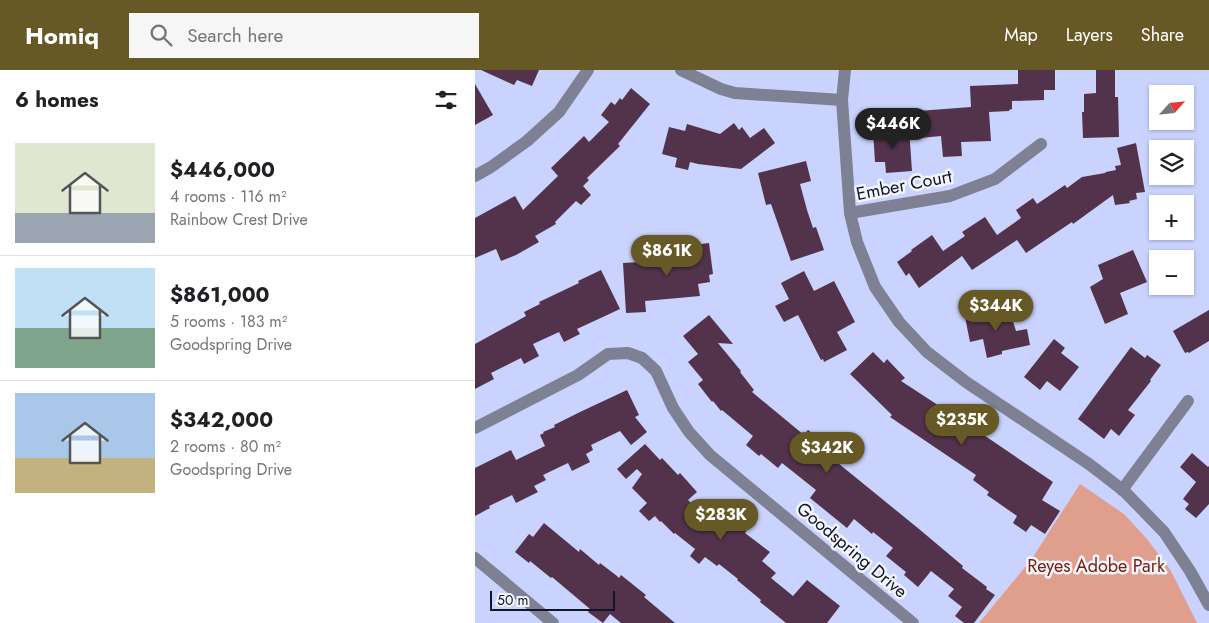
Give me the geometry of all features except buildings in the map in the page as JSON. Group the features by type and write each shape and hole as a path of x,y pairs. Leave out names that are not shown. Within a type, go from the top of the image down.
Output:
{"street":[{"path":"475,176 527,141 559,112 588,70"},
{"path":"681,70 721,89 735,93 842,100"},
{"path":"845,70 842,100 851,213 857,242 875,287 899,322 927,352 966,382 1089,464 1122,490 1164,532 1190,571 1209,605"},
{"name":"Ember Court","path":"851,213 951,196 995,179 1041,144"},
{"name":"Goodspring Drive","path":"475,428 578,375 608,354 628,352 643,358 655,371 673,408 689,432 710,455 913,623"},
{"path":"1122,490 1188,401"},
{"path":"475,558 553,623"}],"green space":[{"name":"Reyes Adobe Park","path":"1080,484 1124,514 1147,539 1171,571 1197,623 979,623 1031,560"}]}
